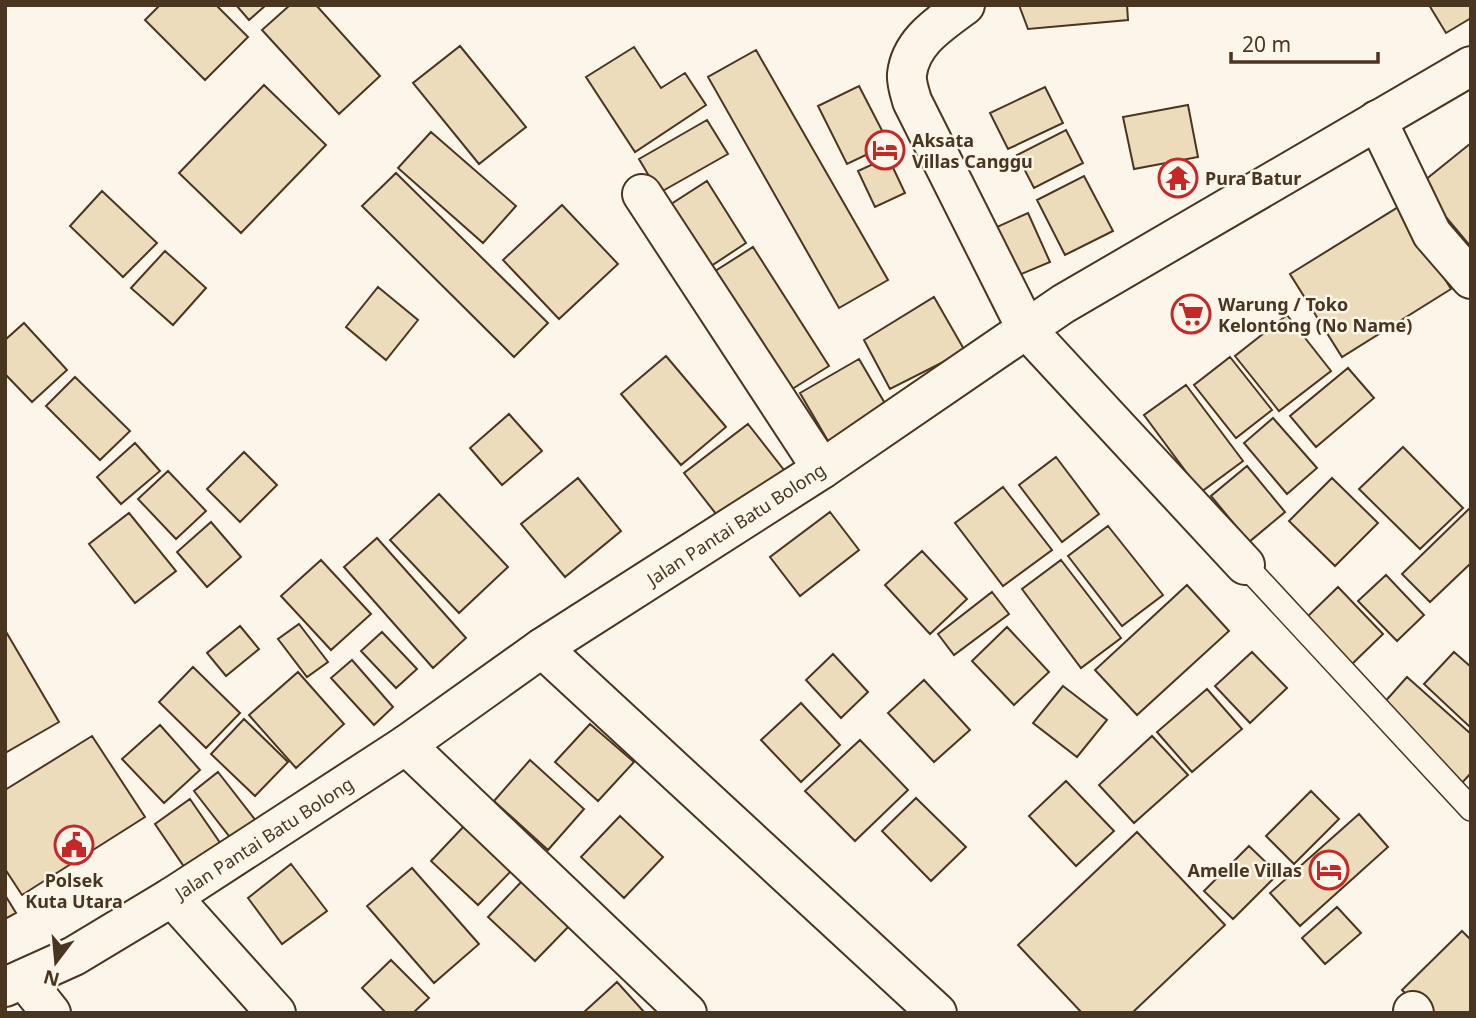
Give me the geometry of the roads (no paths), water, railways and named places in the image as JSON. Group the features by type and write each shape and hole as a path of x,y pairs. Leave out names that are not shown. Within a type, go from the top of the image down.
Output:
{"street":[{"path":"965,5 926,34 911,57 906,77 912,101 1027,330 1245,565"},
{"name":"Jalan Pantai Batu Bolong","path":"15,983 74,956 172,897 406,746 542,648 822,469 1063,304 1471,66"},
{"path":"1377,120 1432,234 1471,279"},
{"path":"642,194 822,469"},
{"path":"542,648 937,1013"},
{"path":"406,746 687,1013"},
{"path":"172,897 276,1013"},
{"path":"15,983 51,1013"}],"lane":[{"path":"1245,565 1471,809"}],"place":[{"name":"Aksata Villas Canggu","path":"885,150"},
{"name":"Pura Batur","path":"1178,178"},
{"name":"Warung / Toko Kelontong (No Name)","path":"1191,314"},
{"name":"Polsek Kuta Utara","path":"74,845"},
{"name":"Amelle Villas","path":"1329,870"}]}
